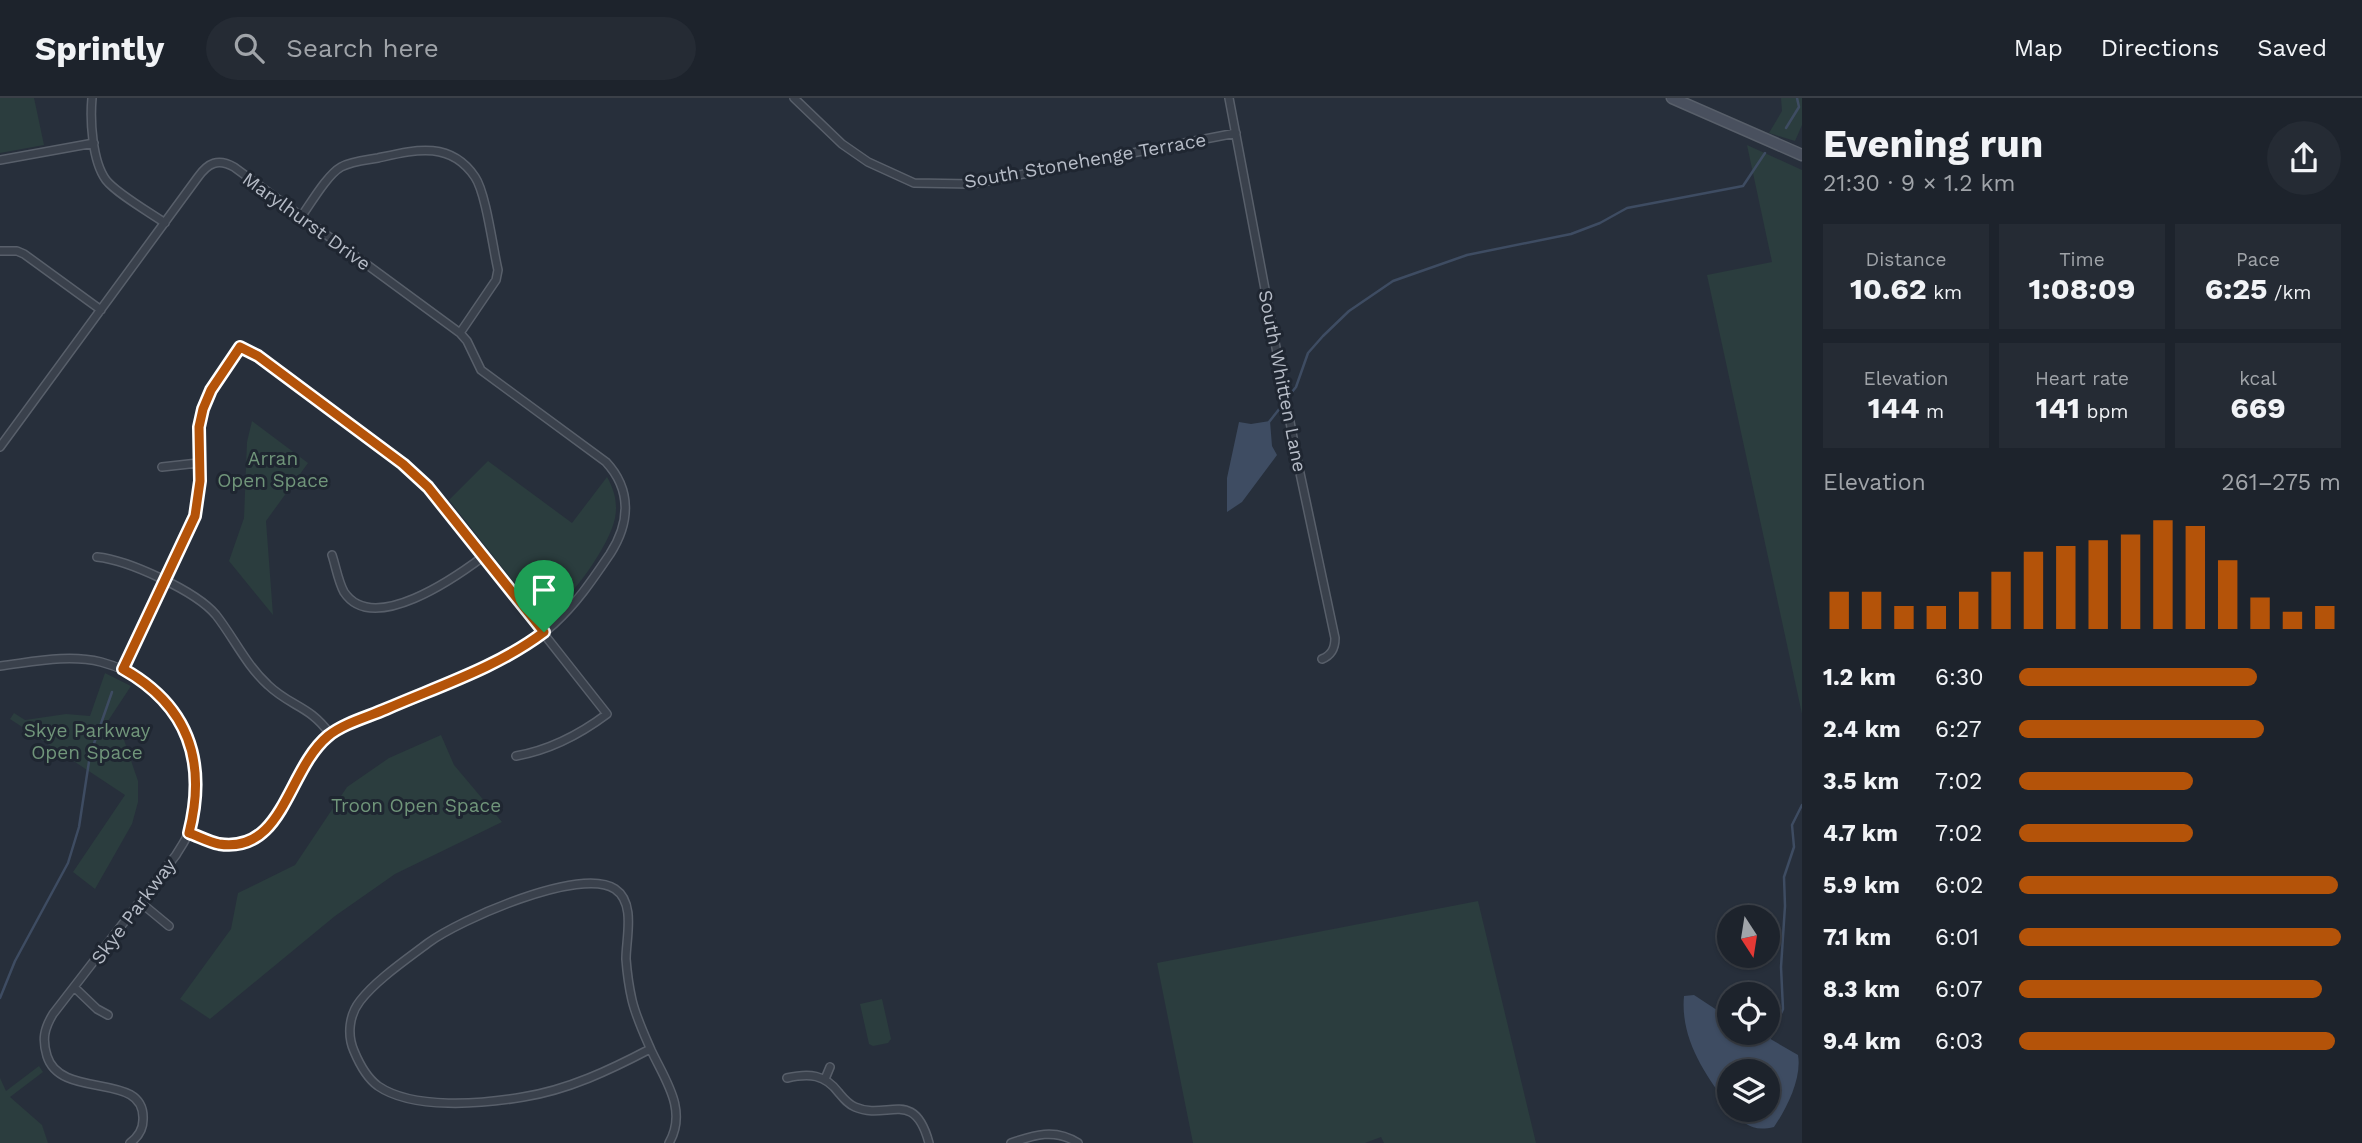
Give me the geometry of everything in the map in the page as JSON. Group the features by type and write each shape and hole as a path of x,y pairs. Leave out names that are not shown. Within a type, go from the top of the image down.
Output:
{"main road":[{"path":"1672,98 1802,155"}],"street":[{"path":"92,98 90,121 94,143 100,167 108,183 164,223"},
{"name":"South Stonehenge Terrace","path":"794,98 850,150 867,162 914,183 972,184 1236,133"},
{"name":"South Whitten Lane","path":"1229,98 1297,459 1335,638 1332,653 1322,659"},
{"path":"0,160 94,143"},
{"path":"301,216 334,173 345,165 429,149 448,153 455,158 469,170 480,185 498,270 496,280 460,333"},
{"name":"Marylhurst Drive","path":"0,447 204,168 216,162 234,167 460,333 467,341 481,370 603,461 617,476 625,498 623,529 611,552 576,602 544,632 511,654 330,734"},
{"path":"0,251 17,251 24,254 101,310"},
{"path":"123,669 195,516 200,481 199,427 207,399 240,347 258,356 403,464 446,507 607,714 565,741 516,756"},
{"path":"162,467 198,463"},
{"path":"332,555 345,592 360,605 376,609 393,606 454,578 484,556"},
{"path":"97,557 115,559 191,595 205,605 217,617 256,673 279,695 315,716 330,734 305,762 275,820 263,834 244,842 216,844 189,833"},
{"name":"Skye Parkway","path":"0,667 75,658 123,669 159,696 172,711 185,733 193,756 197,776 189,833 176,855 53,1014 45,1030 44,1044 48,1060 59,1073 75,1082 122,1090 133,1096 141,1107 144,1118 139,1133 130,1143"},
{"path":"650,1049 598,1074 548,1092 483,1102 440,1102 404,1097 377,1085 355,1054 350,1025 355,1010 368,993 441,934 520,899 589,881 612,887 620,893 625,902 628,923 626,959 631,997 650,1049 676,1106 676,1126 669,1143"},
{"path":"140,902 169,926"},
{"path":"74,987 97,1009 108,1014"},
{"path":"825,1079 830,1067"},
{"path":"787,1078 811,1074 825,1079 846,1101 859,1109 905,1110 922,1125 929,1143"},
{"path":"1011,1143 1054,1133 1078,1143"}],"green space":[{"path":"0,98 34,98 44,145 0,153"},
{"path":"1781,98 1802,98 1802,125 1795,141 1769,133 1782,111"},
{"path":"1747,145 1802,170 1802,714 1707,275 1772,262"},
{"name":"Arran Open Space","path":"252,421 308,463 266,521 273,615 229,561 244,518 247,442"},
{"path":"488,461 572,523 607,477 612,486 616,512 606,542 578,585 548,616 539,614 449,500"},
{"name":"Skye Parkway Open Space","path":"105,673 131,686 106,724 124,740 138,781 138,802 132,824 95,889 73,872 125,795 10,719 14,713 25,720 66,714 90,716"},
{"name":"Troon Open Space","path":"441,735 454,765 502,822 395,874 335,916 210,1019 180,999 231,929 238,893 295,865 347,787 389,758"},
{"path":"1478,901 1536,1143 1384,1143 1381,1137 1365,1143 1193,1143 1157,963"},
{"path":"882,999 891,1039 888,1043 873,1046 869,1044 860,1004"},
{"path":"39,1066 43,1072 10,1097 42,1125 48,1143 0,1143 0,1078 6,1091"}],"water":[{"path":"1270,421 1272,446 1277,455 1242,502 1227,512 1227,478 1239,422 1251,424"},
{"path":"1694,995 1717,1010 1717,1045 1780,1045 1798,1055 1796,1083 1780,1117 1780,1059 1717,1059 1717,1090 1703,1069 1690,1041 1684,1012 1684,996"},
{"path":"1744,1122 1777,1122 1774,1127 1760,1129"}],"waterway":[{"path":"1786,128 1799,107 1797,98"},
{"path":"1288,397 1296,387 1308,353 1323,336 1349,311 1393,281 1467,255 1571,234 1600,223 1627,208 1743,186 1765,153"},
{"path":"1269,422 1284,403"},
{"path":"0,998 15,961 68,863 79,827 90,755 112,692"},
{"path":"1780,1016 1783,1009 1781,967 1784,877 1794,847 1792,825 1802,805"}],"route":[{"path":"240,347 253,352 403,464 428,487 544,632 511,654 330,734 305,762 271,827 256,838 236,844 216,844 189,833 197,776 185,733 159,696 123,669 195,516 200,481 199,427 203,409 211,390 240,347"}]}
